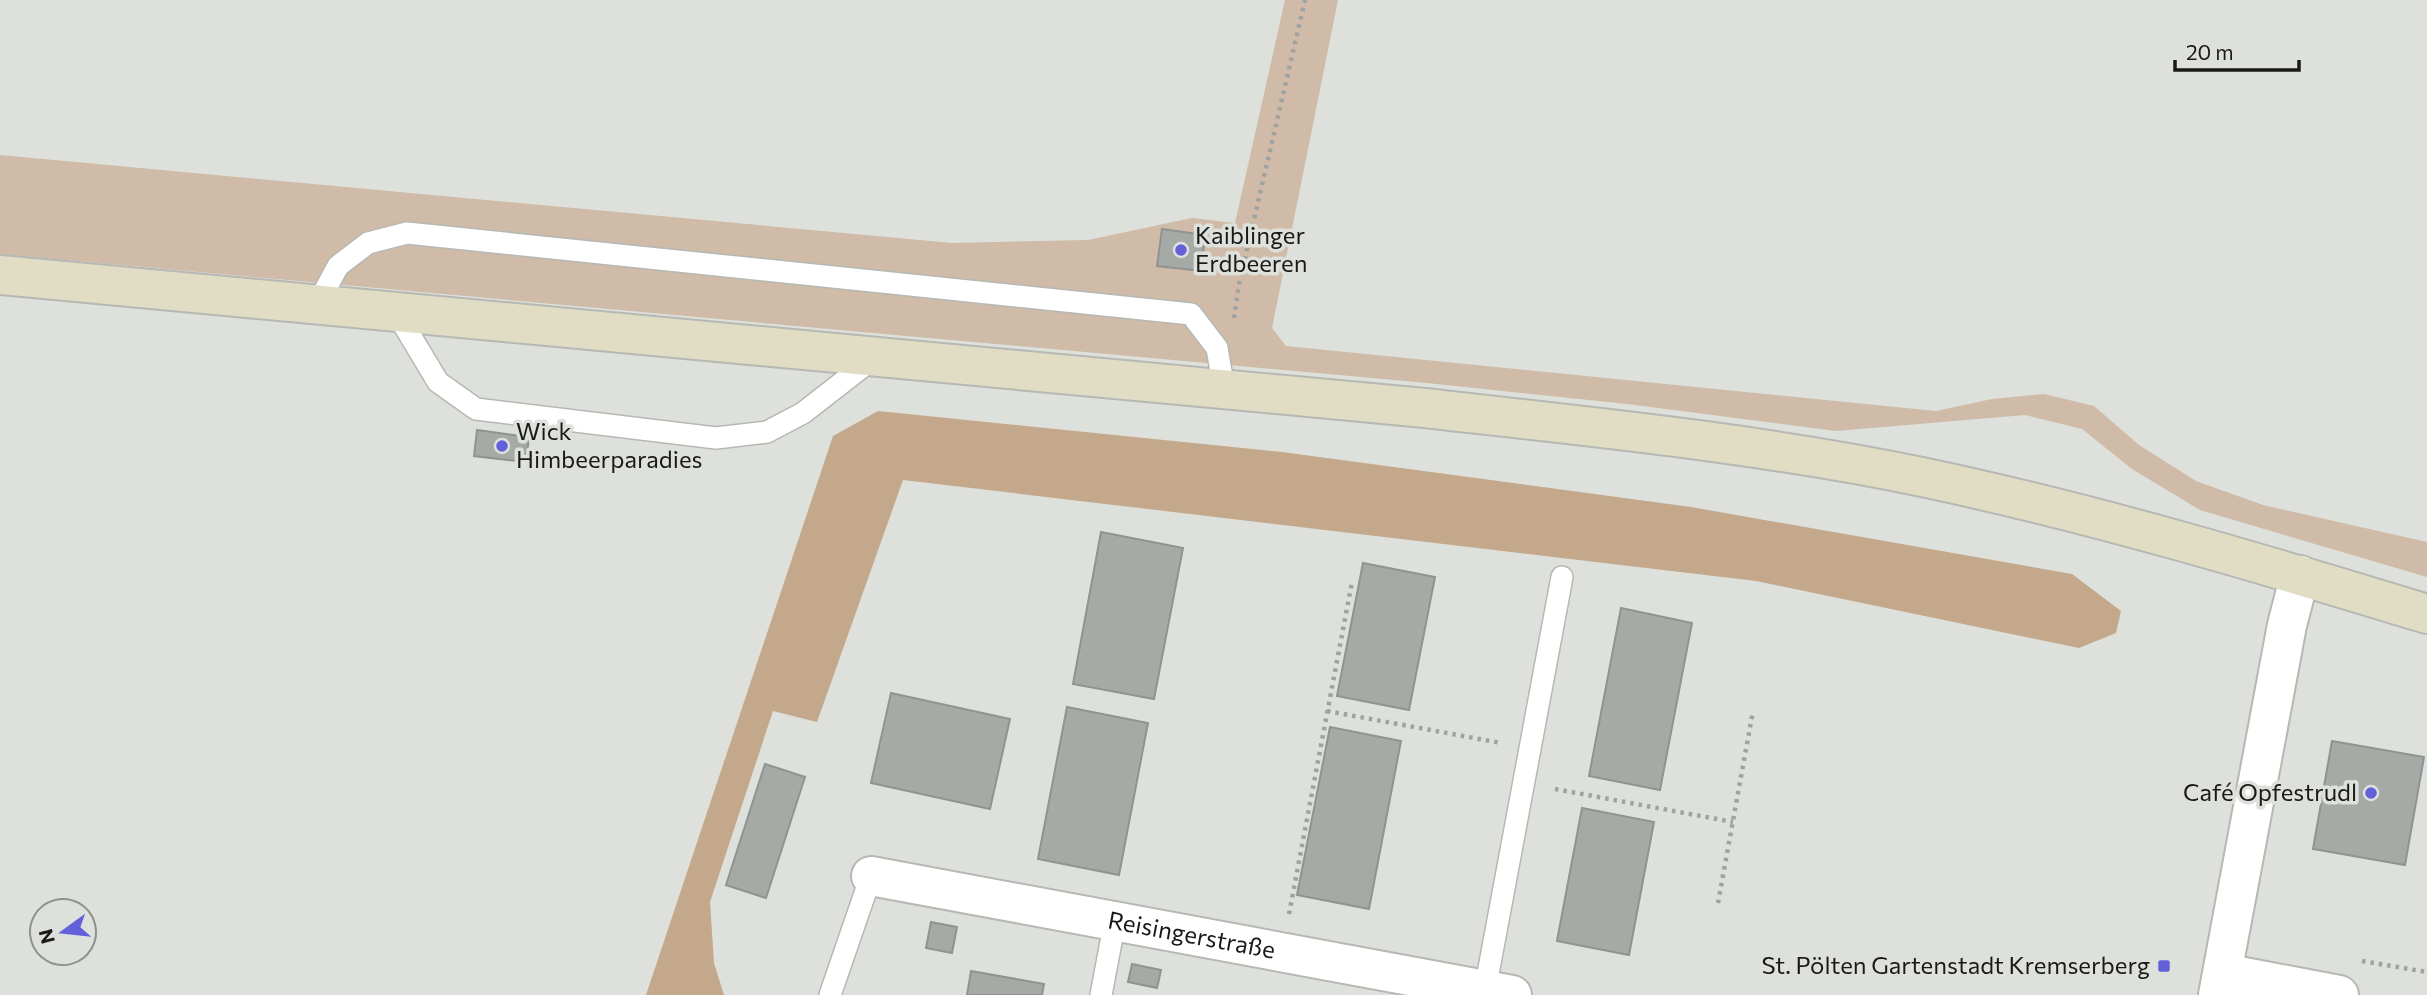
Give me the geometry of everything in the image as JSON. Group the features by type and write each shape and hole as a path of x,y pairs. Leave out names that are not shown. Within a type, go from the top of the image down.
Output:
{"main road":[{"path":"0,275 1224,388 1625,430 1776,451 1921,477 2085,515 2300,575 2427,614"}],"street":[{"path":"2300,575 2287,625 2220,984 2323,993"},
{"name":"Reisingerstraße","path":"871,876 1499,993"}],"lane":[{"path":"317,305 338,266 368,243 407,233 1191,314 1217,348 1224,388"},
{"path":"396,312 438,382 476,409 716,438 767,432 803,413 877,356"},
{"path":"1499,993 1524,783 1562,577"},
{"path":"830,995 871,876"},
{"path":"1101,995 1115,921"}],"path":[{"path":"1234,323 1240,284 1305,0"},
{"path":"1282,953 1352,582"},
{"path":"1327,711 1530,749"},
{"path":"1718,903 1753,711"},
{"path":"1524,783 1732,822"}],"shaded area":[{"path":"1285,0 1338,0 1272,328 1286,346 1936,411 1992,399 2044,394 2094,406 2139,445 2196,481 2263,505 2427,542 2427,577 2200,510 2132,469 2082,429 2025,415 1836,431 1627,404 1427,383 0,254 0,155 952,243 1088,240 1192,218 1235,223"},
{"path":"878,411 1282,452 1691,507 2072,574 2121,611 2116,633 2079,648 1756,581 903,480 817,722 773,711 710,902 714,963 724,995 646,995 833,436"}],"building":[{"name":"Kaiblinger Erdbeeren","path":"1162,229 1205,235 1201,271 1157,266"},
{"name":"Wick Himbeerparadies","path":"477,430 529,437 526,462 474,456"},
{"path":"1101,532 1183,548 1154,699 1073,684"},
{"path":"1363,563 1435,577 1409,710 1337,696"},
{"path":"1621,608 1692,623 1660,790 1589,776"},
{"path":"891,693 1010,719 990,809 871,783"},
{"path":"1067,707 1148,723 1119,875 1038,859"},
{"path":"1330,727 1401,741 1369,909 1297,895"},
{"name":"Café Opfestrudl","path":"2332,741 2424,757 2405,865 2313,849"},
{"path":"765,764 805,777 766,898 726,885"},
{"path":"1582,808 1654,822 1629,955 1557,941"},
{"path":"931,922 957,927 952,953 926,948"},
{"path":"1132,964 1161,970 1157,988 1128,982"},
{"path":"971,971 1044,984 1042,995 967,995"}],"place":[{"name":"Kaiblinger Erdbeeren","path":"1181,250"},
{"name":"Wick Himbeerparadies","path":"502,446"},
{"name":"Café Opfestrudl","path":"2371,793"},
{"name":"St. Pölten Gartenstadt Kremserberg","path":"2164,966"}]}
